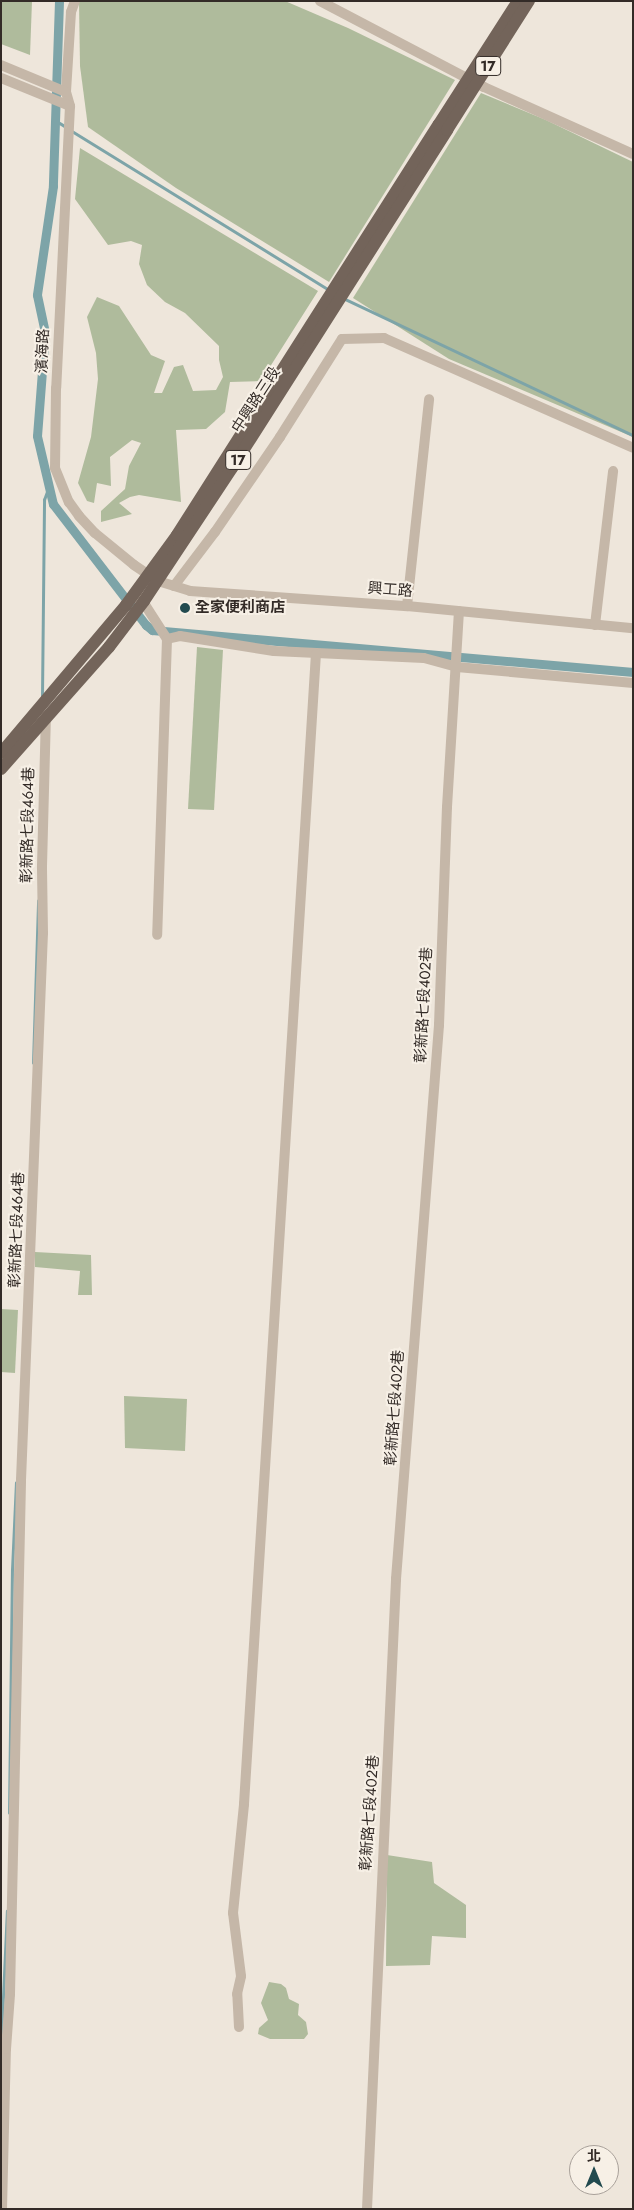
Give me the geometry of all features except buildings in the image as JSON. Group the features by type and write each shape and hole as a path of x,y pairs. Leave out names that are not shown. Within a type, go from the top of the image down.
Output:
{"main road":[{"name":"17","path":"443,127 518,1"},
{"name":"17","path":"443,127 529,1"},
{"name":"中興路三段","path":"1,769 109,647 143,600 153,577 264,418 443,127"},
{"name":"中興路三段","path":"1,753 45,701 143,600"}],"street":[{"name":"濱海路","path":"75,1 71,12 66,92 70,106 56,388 55,468 69,502 79,516 95,533 153,577"},
{"path":"320,1 484,87 633,154"},
{"path":"1,65 66,92"},
{"path":"1,78 70,106"},
{"path":"174,586 215,532 275,445 342,339 384,338 633,448"},
{"path":"407,606 429,399"},
{"path":"595,625 613,471"},
{"name":"興工路","path":"153,577 190,591 407,606 633,628"},
{"path":"143,600 166,636 157,935"},
{"name":"彰新路七段402巷","path":"367,2209 396,1579 439,1025 448,807 459,611"},
{"path":"166,636 180,636 274,651 424,658 457,667 633,683"},
{"path":"239,2027 237,1994 241,1976 233,1913 244,1804 316,654"},
{"name":"彰新路七段464巷","path":"2,2209 6,2040 10,1985 21,1480 43,933 42,866 45,701"}],"green space":[{"path":"1,1 32,1 30,55 1,44"},
{"path":"79,1 285,1 348,28 455,80 329,282 176,188 88,127 80,66"},
{"path":"481,93 546,120 633,162 633,437 449,359 353,298"},
{"path":"80,148 318,291 261,381 230,382 225,412 206,429 176,430 181,502 139,495 130,497 119,503 132,514 101,522 101,511 125,489 129,466 141,443 132,440 110,457 111,486 97,483 94,503 87,501 78,483 91,437 98,379 96,353 87,317 97,297 119,306 151,355 165,361 154,393 162,393 174,367 183,365 193,391 216,390 223,377 219,360 219,346 185,313 165,302 147,285 139,264 142,245 131,241 108,245 75,199"},
{"path":"197,647 223,650 214,810 188,809"},
{"path":"35,1252 91,1255 92,1295 78,1295 80,1271 35,1267"},
{"path":"1,1309 18,1310 15,1373 1,1372"},
{"path":"124,1396 187,1399 185,1451 125,1448"},
{"path":"387,1855 432,1862 434,1883 466,1905 466,1938 432,1936 430,1965 386,1966"},
{"path":"269,1982 281,1984 286,1988 289,1999 299,2004 298,2015 306,2022 308,2034 304,2039 270,2039 258,2034 259,2028 268,2020 261,2003"}],"waterway":[{"path":"59,1 53,186 37,295 45,332 37,436 53,504 146,625 152,630 633,672"},
{"path":"55,120 66,127"},
{"path":"72,131 329,290"},
{"path":"345,299 633,435"},
{"path":"42,696 44,500 49,486"},
{"path":"33,1063 38,901"},
{"path":"9,1813 12,1570 16,1483"},
{"path":"1,2041 7,1911"}],"place":[{"name":"全家便利商店","path":"185,608"}]}
